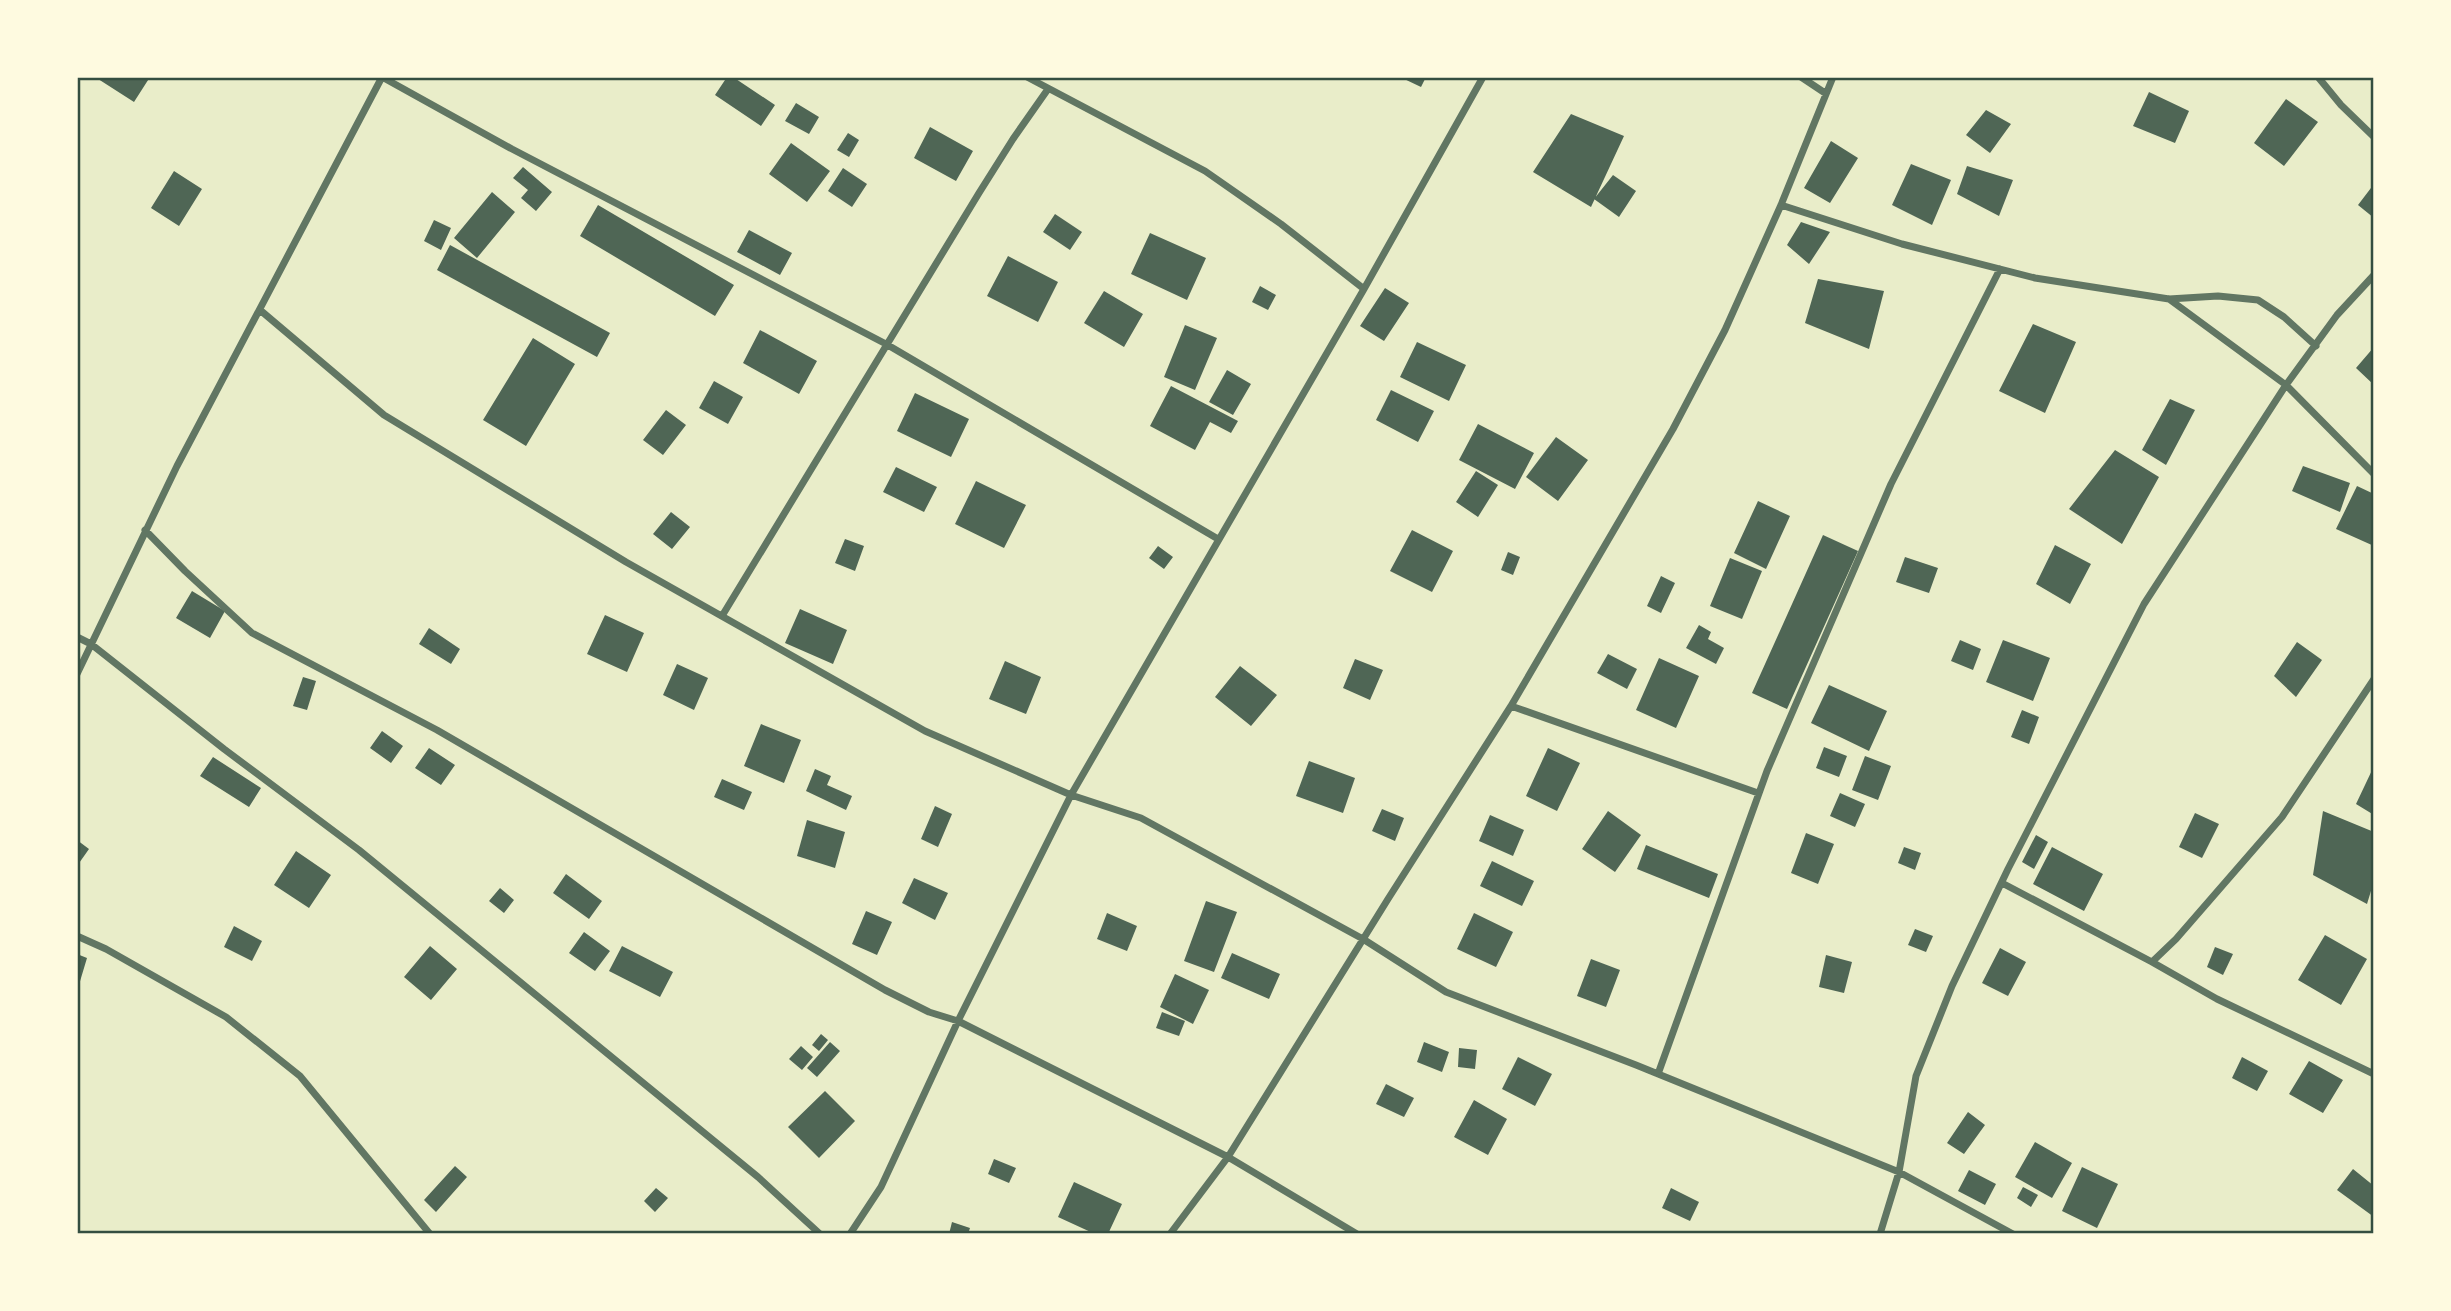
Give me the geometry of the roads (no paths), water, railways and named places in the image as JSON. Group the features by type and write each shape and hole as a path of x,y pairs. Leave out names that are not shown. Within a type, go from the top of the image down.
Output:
{"street":[{"path":"77,674 177,466 382,77 512,149 887,344 1218,539"},
{"path":"1027,77 1205,171 1282,224 1364,289"},
{"path":"850,1234 881,1187 958,1021 1071,795 1364,289 1483,77"},
{"path":"1801,77 1825,93"},
{"path":"1170,1234 1228,1157 1511,706 1673,429 1725,330 1781,205 1833,77"},
{"path":"2318,77 2341,105 2374,137"},
{"path":"722,616 1013,139 1048,89"},
{"path":"1781,205 1902,244 2035,278 2169,299 2218,296 2258,300 2284,317 2316,346"},
{"path":"1658,1074 1758,793 1891,484 2000,269"},
{"path":"1880,1234 1899,1172 1916,1076 1952,986 2008,869 2144,604 2286,385 2337,315 2374,275"},
{"path":"2169,299 2286,385 2374,474"},
{"path":"260,310 384,415 626,562 925,731 1071,795 1141,818 1363,939 1446,992 1899,1172 2013,1234"},
{"path":"145,530 252,633 437,730 885,990 929,1012 958,1021 1228,1157 1357,1234"},
{"path":"77,636 359,850 758,1177 820,1234"},
{"path":"2152,962 2176,939 2282,817 2374,679"},
{"path":"1511,706 1758,793"},
{"path":"2003,883 2217,999 2374,1074"},
{"path":"77,936 226,1017 300,1076 430,1234"}]}
